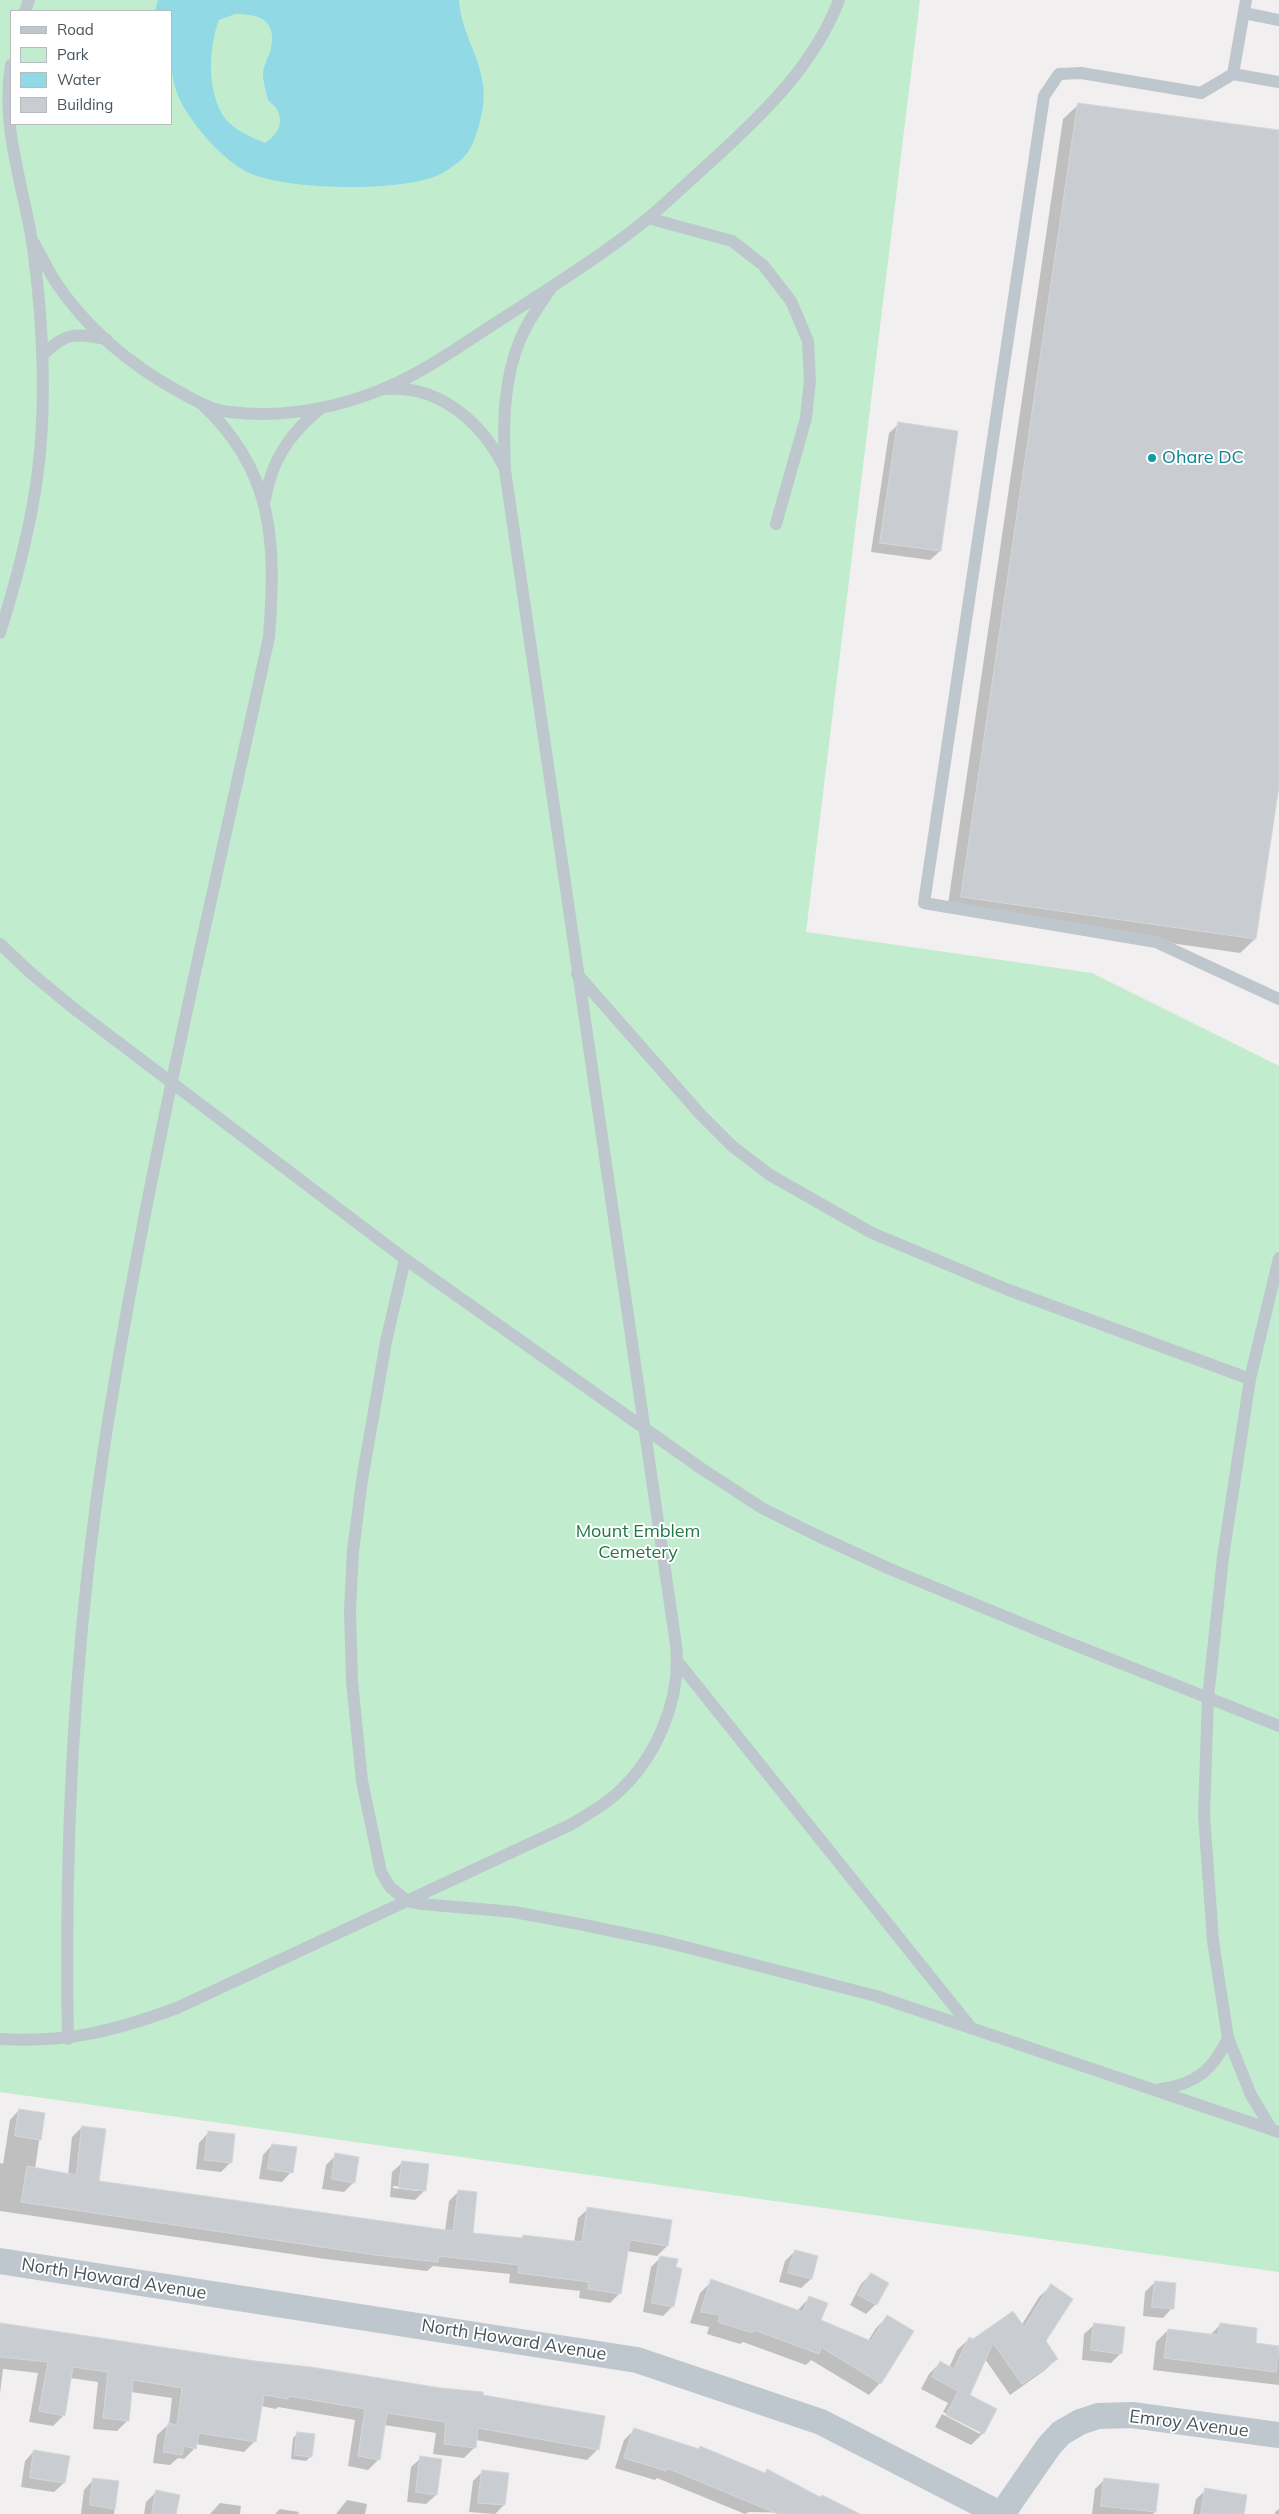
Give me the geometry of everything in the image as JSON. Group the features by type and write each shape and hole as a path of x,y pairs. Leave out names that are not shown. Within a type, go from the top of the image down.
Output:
{"street":[{"name":"North Howard Avenue","path":"0,2261 637,2360 821,2422 1001,2514"},
{"name":"Emroy Avenue","path":"1001,2514 1048,2446 1067,2430 1098,2416 1132,2415 1279,2436"}],"lane":[{"path":"32,240 55,280 78,311 137,367 202,404 229,412 287,412 320,409 382,390 439,358 590,262 648,218 756,121 794,79 840,0"},
{"path":"1233,74 1246,0"},
{"path":"1244,13 1279,20"},
{"path":"1279,82 1233,74 1201,93 1081,73 1059,74 1044,96 924,903 1156,942 1279,998"},
{"path":"0,633 21,560 37,477 42,356 39,291 32,240 12,155 8,127 7,100 10,74"},
{"path":"648,218 732,242 763,265 791,301 808,341 810,380 806,418 776,524"},
{"path":"0,2040 68,2039 116,2029 177,2008 570,1825 615,1795 638,1768 663,1729 677,1681 678,1662 505,470 505,417 513,361 531,318 552,287"},
{"path":"42,356 61,338 75,335 106,339"},
{"path":"382,390 414,390 450,405 482,431 505,470"},
{"path":"68,2039 67,1966 73,1783 84,1616 105,1445 135,1268 172,1082 269,637 273,571 264,500 246,460 218,419 202,404"},
{"path":"264,500 268,481 277,459 290,437 320,409"},
{"path":"0,944 76,1011 405,1259 645,1430 762,1508 816,1535 967,1602 1279,1726"},
{"path":"577,974 713,1127 732,1146 786,1185 872,1233 1006,1289 1250,1379"},
{"path":"1275,2131 1251,2095 1228,2038 1213,1941 1204,1815 1208,1698 1224,1548 1250,1379 1279,1258"},
{"path":"405,1259 373,1409 353,1551 350,1610 352,1680 360,1753 374,1845 381,1872 390,1887 407,1901 441,1907 514,1912 666,1942 876,1996 969,2025 1275,2131"},
{"path":"678,1662 969,2025"},
{"path":"1156,2089 1181,2086 1199,2077 1220,2055 1228,2038"}],"green space":[{"name":"Mount Emblem Cemetery","path":"0,0 920,0 806,932 1092,973 1279,1066 1279,2272 0,2092"}],"water":[{"path":"158,0 459,0 461,16 481,72 484,103 474,141 469,151 460,161 435,177 413,182 367,187 317,186 293,184 254,175 223,155 188,114 177,93 172,70 172,10 155,10","holes":["235,14 251,15 264,20 268,24 272,38 263,77 268,100 279,113 280,123 277,132 265,143 240,131 229,123 221,112 213,90 212,53 219,20"]}],"building":[{"name":"Ohare DC","path":"1078,103 1279,130 1279,786 1256,939 961,897"},
{"path":"898,422 958,431 941,551 880,543"},
{"path":"19,2109 45,2113 41,2140 15,2136"},
{"path":"82,2126 106,2129 99,2181 453,2231 458,2190 477,2192 473,2233 522,2238 523,2235 582,2242 587,2207 672,2220 668,2246 630,2240 621,2294 588,2289 589,2282 518,2273 519,2265 439,2256 438,2262 375,2255 21,2202 27,2166 76,2175"},
{"path":"208,2131 235,2134 232,2163 205,2160"},
{"path":"272,2144 297,2147 293,2173 268,2169"},
{"path":"335,2153 359,2157 355,2183 332,2179"},
{"path":"402,2161 429,2164 426,2191 399,2188"},
{"path":"795,2250 818,2256 812,2279 788,2273"},
{"path":"660,2256 678,2259 676,2267 682,2269 674,2307 652,2303"},
{"path":"871,2273 889,2283 877,2305 858,2295"},
{"path":"711,2279 803,2312 809,2296 828,2303 821,2320 871,2341 887,2315 914,2331 881,2384 821,2347 819,2354 754,2330 753,2333 718,2322 720,2315 701,2312"},
{"path":"1155,2281 1176,2283 1174,2309 1152,2307"},
{"path":"1051,2284 1073,2299 1046,2341 1058,2359 1022,2384 993,2343 970,2395 997,2409 984,2434 946,2415 958,2391 932,2377 940,2361 954,2369 969,2337 973,2339 1013,2311 1024,2327"},
{"path":"0,2323 255,2361 311,2367 441,2388 483,2392 483,2395 605,2416 599,2450 478,2428 476,2448 444,2444 446,2422 387,2413 380,2460 358,2456 365,2409 289,2396 288,2399 264,2395 256,2442 199,2433 196,2449 184,2446 182,2455 163,2452 168,2423 177,2425 182,2388 133,2380 129,2421 103,2418 108,2372 73,2367 65,2416 39,2411 48,2362 0,2357"},
{"path":"1094,2323 1125,2327 1122,2354 1091,2350"},
{"path":"1220,2323 1257,2328 1256,2343 1279,2346 1276,2372 1164,2358 1168,2329 1218,2335"},
{"path":"634,2428 699,2449 700,2446 765,2473 767,2469 820,2497 822,2495 860,2514 778,2514 667,2468 666,2471 624,2458"},
{"path":"297,2432 315,2434 312,2457 295,2455"},
{"path":"34,2450 70,2456 65,2483 30,2478"},
{"path":"420,2456 442,2459 437,2495 416,2492"},
{"path":"482,2470 509,2473 505,2505 478,2503"},
{"path":"93,2478 119,2481 115,2509 90,2505"},
{"path":"1104,2478 1159,2484 1156,2512 1101,2506"},
{"path":"1205,2488 1247,2495 1244,2514 1201,2514"},
{"path":"156,2490 180,2495 176,2514 152,2514"}],"place":[{"name":"Ohare DC","path":"1152,458"}]}
